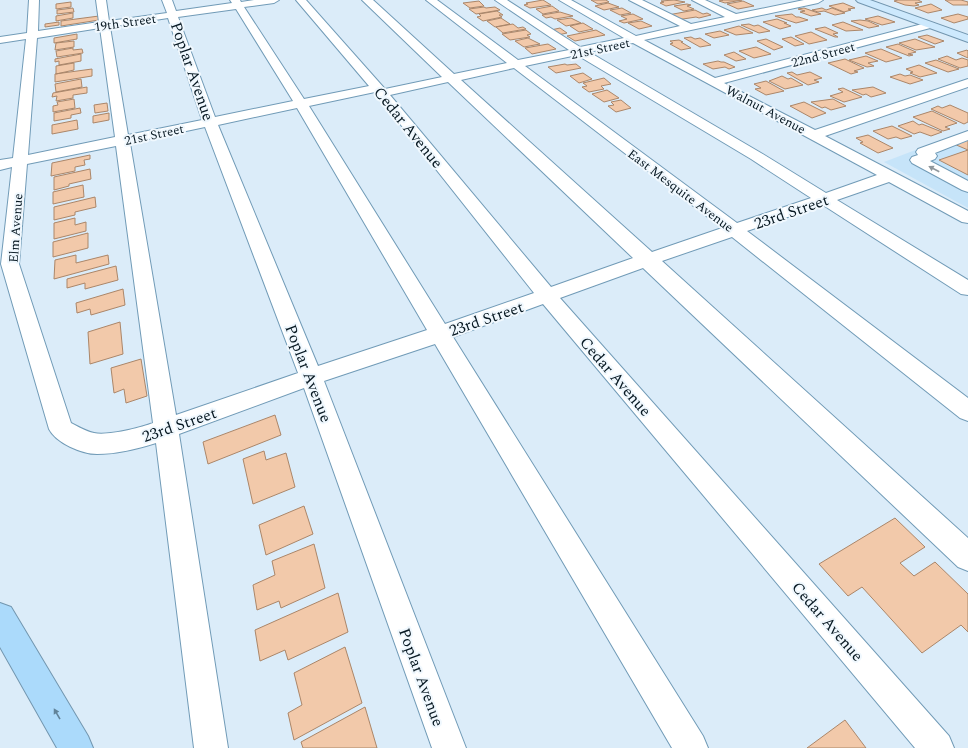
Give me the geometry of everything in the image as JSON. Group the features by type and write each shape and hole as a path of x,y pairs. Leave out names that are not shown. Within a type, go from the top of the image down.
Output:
{"highway":[{"path":"0,618 76,748"}],"main road":[{"path":"861,0 968,39"}],"street":[{"name":"Elm Avenue","path":"34,0 32,36 10,264 61,429 77,439"},
{"path":"101,0 166,429 211,748"},
{"name":"19th Street","path":"0,40 106,25 170,7 274,0"},
{"name":"Cedar Avenue","path":"301,0 380,91 548,297 937,748"},
{"path":"367,0 453,78 968,557"},
{"name":"East Mesquite Avenue","path":"431,0 736,230 968,411"},
{"path":"500,0 580,52 826,199 968,289"},
{"name":"Walnut Avenue","path":"564,0 635,40 968,218"},
{"path":"634,0 691,28"},
{"path":"697,0 736,18"},
{"path":"774,0 790,6"},
{"name":"21st Street","path":"0,165 301,104 453,78 818,0"},
{"path":"237,2 301,104 691,748"},
{"name":"Poplar Avenue","path":"170,7 210,122 311,377 448,748"},
{"path":"749,15 761,20 774,17"},
{"name":"22nd Street","path":"715,82 930,25"},
{"path":"814,135 968,83"},
{"path":"968,135 924,152 930,156 918,160 968,187"},
{"name":"23rd Street","path":"77,439 96,444 137,439 311,377 548,297 648,260 891,176"}],"shaded area":[{"path":"968,130 968,208 884,162"}],"building":[{"path":"543,0 551,5 530,8 524,5 528,4 526,3"},
{"path":"591,0 606,0 609,2 598,4"},
{"path":"674,0 685,2 666,6 660,3 664,2 661,1"},
{"path":"742,0 725,3 719,1"},
{"path":"918,0 922,2 915,3 919,5 914,6 905,5 894,1"},
{"path":"945,0 961,0 968,2 968,5 953,5"},
{"path":"479,1 484,6 470,8 463,3"},
{"path":"743,1 754,6 738,9 727,4"},
{"path":"71,2 71,7 56,9 56,4"},
{"path":"608,3 619,7 604,10 595,6"},
{"path":"843,3 855,8 848,9 851,10 844,12 829,6"},
{"path":"687,4 691,5 687,6 694,9 684,11 674,6"},
{"path":"931,4 942,10 928,13 915,8"},
{"path":"552,6 559,11 543,14 536,9"},
{"path":"495,7 500,10 476,14 469,9"},
{"path":"73,8 74,12 57,14 57,10"},
{"path":"622,8 631,13 620,15 610,10"},
{"path":"804,8 821,14 811,16 800,12 805,11 798,9"},
{"path":"822,8 826,10 832,8 845,13 835,15 824,11 818,12 812,10"},
{"path":"695,10 703,14 707,13 711,15 699,18 675,19 668,15"},
{"path":"497,11 503,15 499,15 502,17 483,21 477,17 481,16 479,14"},
{"path":"560,12 573,16 555,19 551,17 546,18 542,15"},
{"path":"73,13 73,18 56,21 56,16"},
{"path":"633,14 643,19 624,23 619,21 627,19 621,16"},
{"path":"792,14 796,17 808,20 796,23 775,16"},
{"path":"958,14 968,17 968,19 954,23 941,18"},
{"path":"99,16 99,20 61,26 61,21"},
{"path":"878,16 895,22 882,25 865,19"},
{"path":"501,18 510,24 495,27 487,21"},
{"path":"571,18 581,23 566,26 557,20"},
{"path":"777,19 791,26 780,29 763,22"},
{"path":"641,21 652,26 639,29 628,23"},
{"path":"851,21 868,21 879,26 869,28"},
{"path":"59,22 59,25 45,27 45,24"},
{"path":"843,22 863,30 846,31 832,25"},
{"path":"583,23 593,29 579,32 570,26"},
{"path":"513,24 518,28 523,27 526,29 503,33 496,27"},
{"path":"749,24 754,26 758,25 770,31 759,33 741,25"},
{"path":"739,26 753,33 736,35 724,30"},
{"path":"825,27 838,33 833,34 838,37 815,29"},
{"path":"560,28 567,33 558,35 551,30"},
{"path":"526,30 531,34 527,35 530,37 510,40 502,34"},
{"path":"596,30 605,35 575,41 567,36"},
{"path":"720,31 729,35 714,38 705,34"},
{"path":"811,32 827,40 809,44 795,36"},
{"path":"77,34 77,39 54,43 54,38"},
{"path":"927,35 944,41 935,44 918,37"},
{"path":"691,37 695,39 700,38 711,45 700,47 684,38"},
{"path":"791,37 804,44 795,46 782,39"},
{"path":"528,38 540,44 524,47 515,41"},
{"path":"766,39 783,47 774,50 757,41"},
{"path":"915,39 935,47 916,50 899,43"},
{"path":"679,40 691,48 681,50 670,44 673,43 670,41"},
{"path":"74,41 74,47 55,50 56,43"},
{"path":"548,44 556,49 532,54 525,48"},
{"path":"898,44 916,52 908,54 913,55 909,56 886,47"},
{"path":"756,47 771,54 754,58 739,51"},
{"path":"73,48 73,50 82,49 83,53 57,57 56,51"},
{"path":"881,49 902,58 886,62 865,53"},
{"path":"967,50 968,58 957,53"},
{"path":"734,52 746,59 736,61 724,55"},
{"path":"81,54 81,61 59,65 59,61 55,62 55,59"},
{"path":"866,56 878,61 868,63 874,66 867,67 849,60"},
{"path":"947,56 956,60 962,58 968,60 968,66 960,68 938,59"},
{"path":"845,59 864,68 854,71 858,72 851,74 828,63"},
{"path":"936,60 959,69 948,72 925,63"},
{"path":"718,61 735,67 729,69 725,67 713,69 703,64"},
{"path":"74,63 74,70 56,74 56,66"},
{"path":"576,64 581,68 556,73 548,67"},
{"path":"919,65 937,73 920,77 910,73 913,72 906,69"},
{"path":"92,69 92,76 55,82 55,74"},
{"path":"792,72 797,75 810,72 822,78 814,80 819,82 808,85 787,73"},
{"path":"583,73 592,79 579,83 570,76"},
{"path":"900,74 905,76 910,75 923,80 910,84 890,77"},
{"path":"782,76 788,79 791,78 803,85 785,89 769,81"},
{"path":"604,78 611,84 601,86 604,89 589,92 582,87 587,86 583,83"},
{"path":"81,79 82,87 56,92 55,84"},
{"path":"766,81 784,91 766,95 755,89 761,88 754,84"},
{"path":"87,87 87,93 73,95 73,98 56,101 57,96 52,97 53,93"},
{"path":"873,87 886,93 871,97 852,90"},
{"path":"843,88 862,97 844,102 830,96 843,92 838,89"},
{"path":"607,90 619,98 604,102 592,94"},
{"path":"74,99 75,108 53,112 53,106 58,105 57,102"},
{"path":"833,99 846,106 831,110 825,107 822,108 811,102"},
{"path":"621,100 631,108 616,112 608,106 614,105 611,102"},
{"path":"804,102 826,113 812,118 790,106"},
{"path":"107,103 108,111 95,113 94,105"},
{"path":"950,105 968,113 968,122 964,124 931,109 938,106 942,108"},
{"path":"80,108 81,113 71,115 71,118 54,121 54,113"},
{"path":"932,111 957,123 945,127 950,129 943,131 913,117"},
{"path":"109,113 109,120 93,123 93,116"},
{"path":"77,120 78,129 52,134 52,125"},
{"path":"913,121 919,125 922,124 942,132 931,136 920,132 914,134 898,126"},
{"path":"892,126 912,136 901,139 896,137 888,139 873,131"},
{"path":"868,135 893,148 878,153 860,143 863,142 856,138"},
{"path":"968,139 968,150 954,144"},
{"path":"968,150 968,175 939,160"},
{"path":"90,155 90,159 84,160 85,165 75,167 75,171 51,176 52,163"},
{"path":"90,169 91,179 69,184 69,186 54,190 54,177"},
{"path":"83,185 84,197 53,204 53,192"},
{"path":"95,197 96,207 75,212 75,215 54,220 54,207"},
{"path":"75,218 75,225 86,222 86,231 54,239 54,223"},
{"path":"88,233 88,248 53,257 53,242"},
{"path":"76,255 76,263 108,255 109,264 54,279 55,260"},
{"path":"116,266 118,280 85,289 85,283 67,288 67,279"},
{"path":"123,289 125,305 91,315 90,309 77,313 76,303"},
{"path":"120,322 123,354 90,364 88,332"},
{"path":"141,359 147,396 126,403 124,389 114,393 111,368"},
{"path":"275,415 281,435 208,464 203,442"},
{"path":"264,451 266,460 286,453 295,487 253,504 243,459"},
{"path":"304,506 313,534 266,555 259,525"},
{"path":"895,518 925,547 900,563 914,576 935,562 968,594 968,632 961,625 922,653 862,587 848,596 819,564"},
{"path":"314,544 325,588 281,608 279,601 257,610 253,585 275,575 272,561"},
{"path":"338,593 348,632 288,660 285,650 260,661 255,630"},
{"path":"345,647 362,703 294,740 288,713 302,705 294,673"},
{"path":"365,707 377,748 303,748 301,742"},
{"path":"845,720 866,748 807,748"}]}
